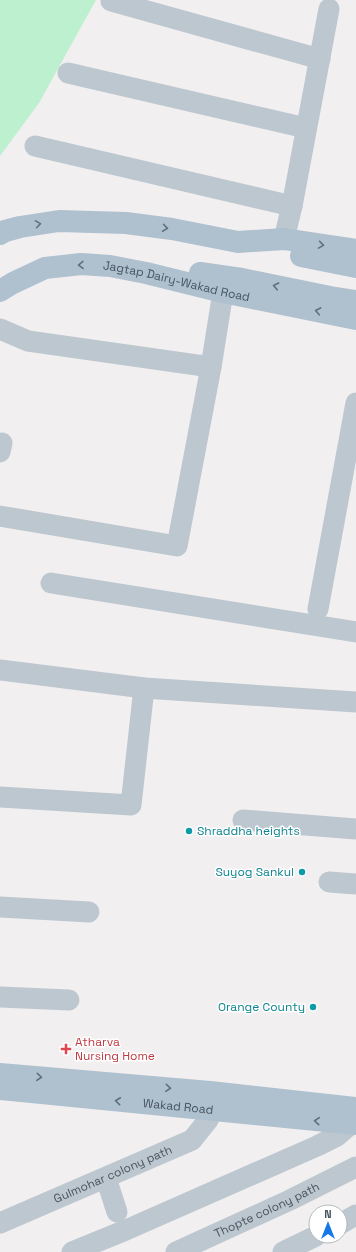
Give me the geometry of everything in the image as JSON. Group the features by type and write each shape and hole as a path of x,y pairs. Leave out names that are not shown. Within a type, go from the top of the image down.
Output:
{"main road":[{"path":"0,234 20,227 59,221 126,223 172,229 356,267"},
{"path":"238,242 284,240 356,250"},
{"name":"Jagtap Dairy-Wakad Road","path":"0,291 13,283 45,268 81,264 110,266 146,273 223,292 356,319"},
{"path":"146,273 201,273 242,279 356,302"},
{"name":"Wakad Road","path":"0,1074 210,1092 354,1119"},
{"name":"Wakad Road","path":"0,1090 212,1111 354,1119"}],"street":[{"path":"111,1 320,59"},
{"path":"284,240 292,206 329,9"},
{"path":"68,73 306,128"},
{"path":"35,146 292,206"},
{"path":"0,516 177,546 211,367 223,292"},
{"path":"0,329 28,341 211,367"},
{"path":"318,609 356,403"},
{"path":"51,583 356,632"},
{"path":"0,670 144,688 356,702"},
{"path":"0,797 131,804 144,688"},
{"path":"243,820 356,829"},
{"path":"329,882 356,884"},
{"path":"0,907 89,912"},
{"path":"0,997 69,1000"},
{"name":"Gulmohar colony path","path":"0,1223 192,1140 208,1120 212,1111"},
{"path":"72,1252 126,1230 317,1146 336,1136 354,1119"},
{"name":"Thopte colony path","path":"176,1252 290,1200 356,1167"},
{"path":"106,1178 117,1212"},
{"path":"283,1252 308,1240"}],"green space":[{"path":"0,0 96,0 39,103 0,156"}],"place":[{"name":"Shraddha heights","path":"189,831"},
{"name":"Suyog Sankul","path":"302,872"},
{"name":"Orange County","path":"313,1007"},
{"name":"Atharva Nursing Home","path":"66,1049"}]}
